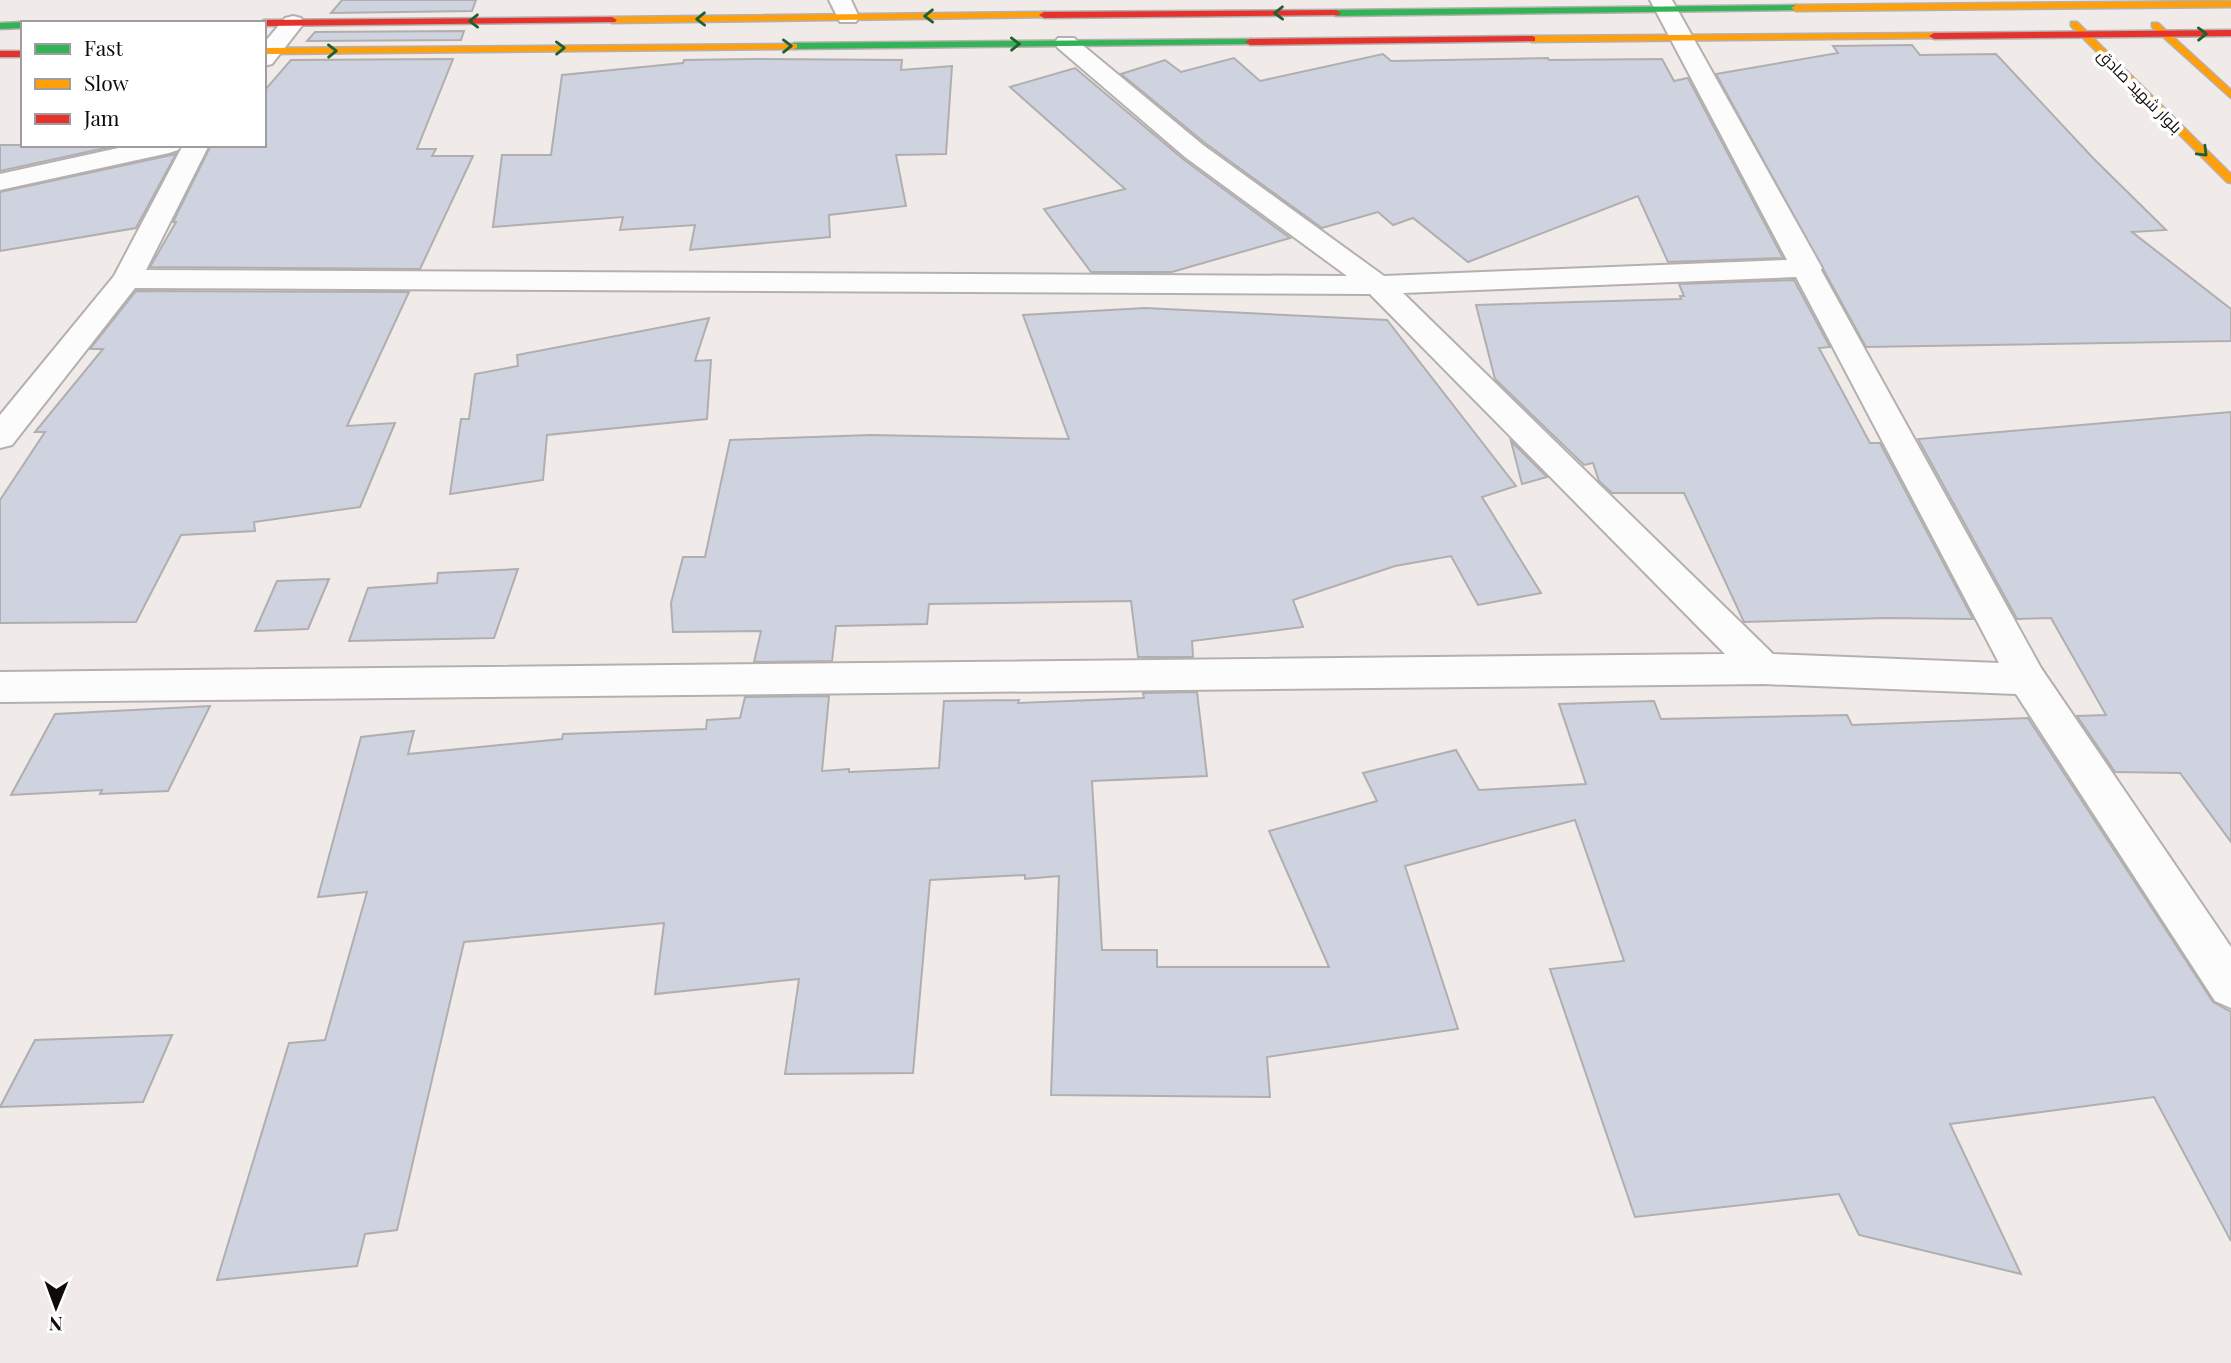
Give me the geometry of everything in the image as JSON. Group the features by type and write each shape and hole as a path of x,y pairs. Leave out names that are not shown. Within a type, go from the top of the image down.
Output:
{"street":[{"name":"بلوار شهید صادق","path":"2054,3 2231,180"},
{"path":"2131,3 2231,95"},
{"path":"1663,4 1808,268 2027,678 2231,986"},
{"path":"266,23 844,8 2231,4"},
{"path":"266,54 293,23"},
{"path":"0,26 21,26"},
{"path":"266,54 1066,43 2231,33"},
{"path":"1066,43 1194,151 1378,285 1764,669"},
{"path":"0,54 21,54"},
{"path":"0,182 160,147"},
{"path":"0,437 127,279 195,147"},
{"path":"127,279 1378,285 1808,268"},
{"path":"0,687 1764,669 2027,678"}],"building":[{"path":"342,0 476,0 472,11 331,13"},
{"path":"464,31 461,40 307,41 315,32"},
{"path":"1912,45 1920,55 1996,54 2093,158 2166,230 2132,232 2231,309 2231,341 1866,347 1716,74 1838,53 1833,46"},
{"path":"1383,54 1391,61 1662,59 1674,81 1688,78 1783,258 1668,262 1638,196 1468,262 1413,218 1393,225 1378,212 1322,228 1205,143 1121,74 1165,60 1181,72 1234,58 1260,81"},
{"path":"453,59 417,149 436,149 432,156 473,156 420,269 150,267 176,222 173,222 210,147 266,147 266,89 291,60"},
{"path":"684,60 902,60 901,70 952,66 946,154 896,155 906,206 829,215 830,237 690,250 695,225 620,230 623,217 493,227 502,155 551,155 562,75 683,63"},
{"path":"1075,68 1183,159 1290,238 1172,272 1091,272 1044,209 1125,189 1010,87"},
{"path":"0,145 110,147 0,171"},
{"path":"176,154 136,228 0,251 0,192"},
{"path":"1794,280 1830,347 1819,348 1870,443 1880,443 1973,619 1886,618 1744,622 1684,493 1612,493 1599,481 1593,463 1584,465 1495,379 1476,305 1681,299 1680,296 1684,296 1679,284"},
{"path":"136,291 409,292 347,426 395,423 360,507 254,522 255,531 181,535 136,622 0,623 0,500 45,432 35,432 103,349 90,349"},
{"path":"1145,308 1387,320 1516,486 1482,497 1541,593 1478,605 1451,556 1395,566 1293,600 1303,627 1192,641 1193,657 1138,657 1131,601 929,604 927,624 836,626 832,661 754,662 761,631 673,632 671,603 683,557 705,557 730,440 871,435 1069,439 1023,315"},
{"path":"709,318 695,361 711,360 707,419 547,435 543,480 450,494 461,419 469,419 475,374 518,366 517,355"},
{"path":"2231,412 2231,842 2180,773 2115,772 2077,716 2106,715 2051,618 2017,619 1918,439"},
{"path":"1511,441 1547,477 1522,484"},
{"path":"518,569 494,638 349,641 368,588 437,583 438,573"},
{"path":"329,579 308,629 255,631 277,581"},
{"path":"1197,692 1207,776 1092,781 1102,950 1157,950 1157,967 1329,967 1269,831 1377,801 1363,773 1456,750 1479,790 1586,784 1559,704 1654,701 1661,719 1847,715 1852,725 2028,718 2213,1002 2231,1012 2231,1241 2154,1097 1950,1124 2021,1274 1859,1235 1839,1194 1635,1217 1550,969 1624,961 1575,820 1405,866 1458,1029 1267,1057 1270,1097 1051,1095 1059,876 930,880 913,1073 785,1074 799,979 655,994 664,923 464,942 397,1230 365,1234 357,1266 217,1280 289,1043 325,1040 367,892 318,897 361,737 414,731 408,754 562,739 563,734 706,729 707,720 740,718 745,697 829,696 822,771 939,768 944,701 1019,700 1018,703 1144,698 1143,693"},
{"path":"210,706 168,791 100,794 102,790 11,795 55,714"},
{"path":"172,1035 143,1102 0,1107 35,1040"}],"traffic: fast":[{"path":"1336,13 1796,8"},
{"path":"0,26 21,25"},
{"path":"794,46 1250,42"}],"traffic: slow":[{"path":"1796,8 2231,4"},
{"path":"612,20 1044,15"},
{"path":"2074,24 2231,180"},
{"path":"2155,25 2231,95"},
{"path":"1532,39 1934,36"},
{"path":"266,51 794,46"}],"traffic: jam":[{"path":"1044,15 1336,13"},
{"path":"266,23 612,20"},
{"path":"1934,36 2231,33"},
{"path":"1250,42 1532,39"},
{"path":"0,54 21,54"}]}
